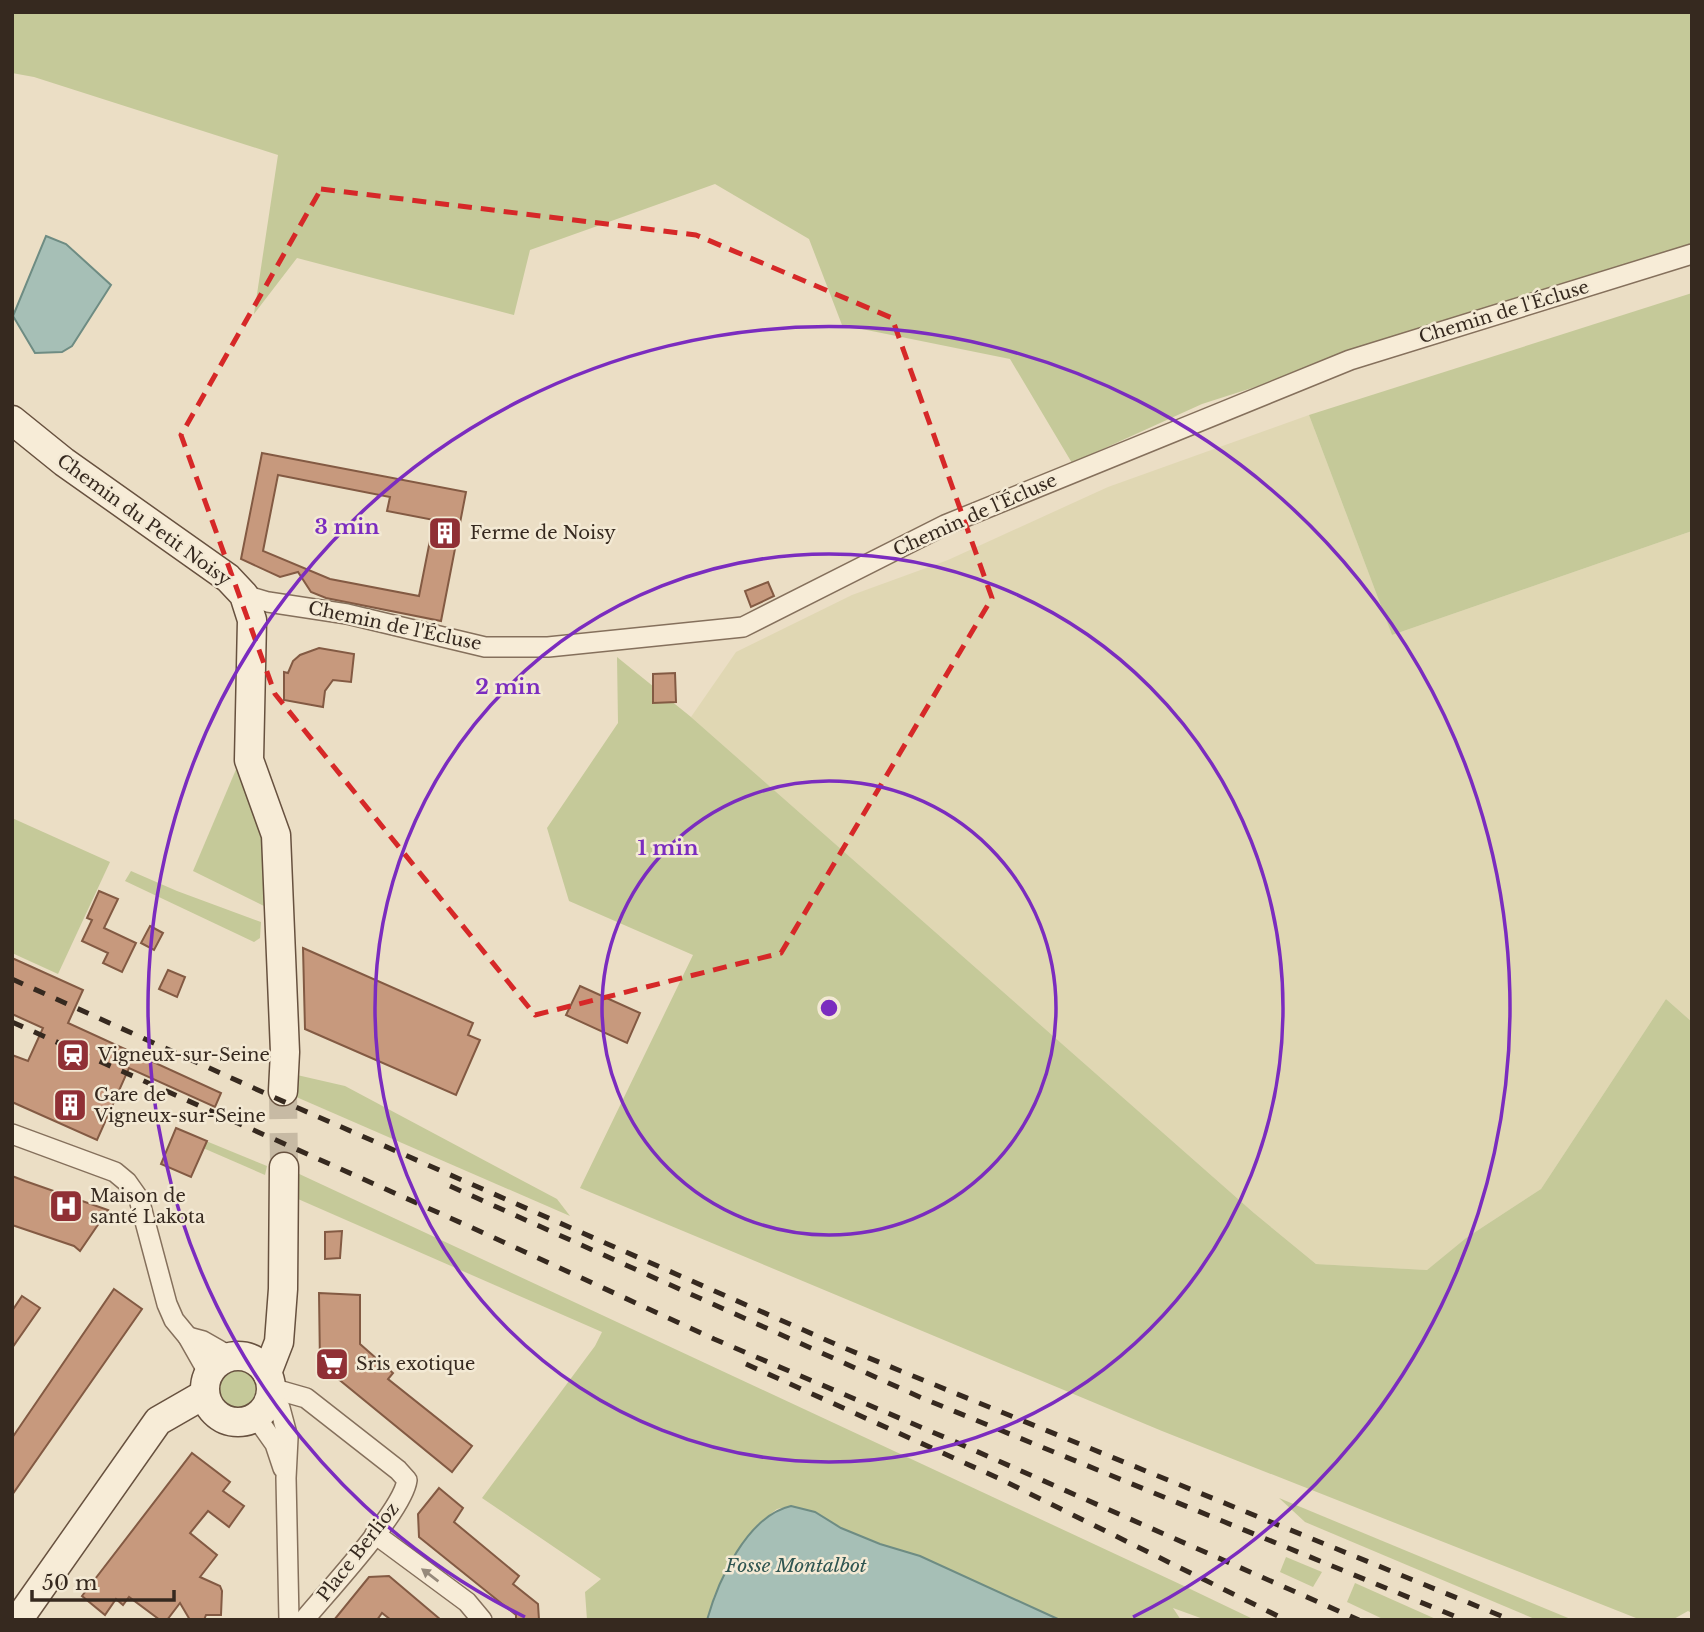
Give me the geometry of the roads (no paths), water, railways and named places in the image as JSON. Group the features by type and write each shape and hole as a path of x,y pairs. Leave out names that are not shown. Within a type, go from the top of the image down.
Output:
{"street":[{"name":"Chemin de l'Écluse","path":"244,596 347,614 485,647 548,647 743,627 944,524 1350,360 1692,254"},
{"name":"Chemin du Petit Noisy","path":"12,420 64,462 228,578 244,596 252,620 249,760 275,835 285,1052 284,1091"},
{"path":"12,1134 115,1172 127,1182 139,1199 167,1304 174,1320 215,1375"},
{"path":"188,1338 203,1341 215,1375 213,1411 229,1421 247,1421 266,1394 279,1342 283,1289 284,1167"},
{"path":"22,1618 158,1421 184,1404 215,1375 251,1359 266,1394 275,1444 286,1478 289,1620"},
{"name":"Place Berlioz","path":"266,1394 306,1398 407,1480 404,1495 304,1620"},
{"path":"375,1534 467,1602 481,1620"}],"water":[{"path":"46,236 66,244 111,285 72,346 62,352 35,353 13,316"},
{"name":"Fosse Montalbot","path":"791,1506 815,1512 841,1528 880,1544 920,1556 1060,1620 707,1620 727,1569 748,1536 775,1512"}],"tunnel":[{"path":"283,1091 284,1167"}],"railway":[{"path":"12,979 842,1347 1511,1620"},
{"path":"12,1022 714,1339 1359,1620"},
{"path":"450,1186 922,1398 1464,1620"},
{"path":"746,1364 998,1478 1286,1620"}],"place":[{"name":"Ferme de Noisy","path":"445,533"},
{"name":"Vigneux-sur-Seine","path":"73,1055"},
{"name":"Gare de Vigneux-sur-Seine","path":"70,1105"},
{"name":"Maison de santé Lakota","path":"66,1206"},
{"name":"Sris exotique","path":"332,1364"}]}
